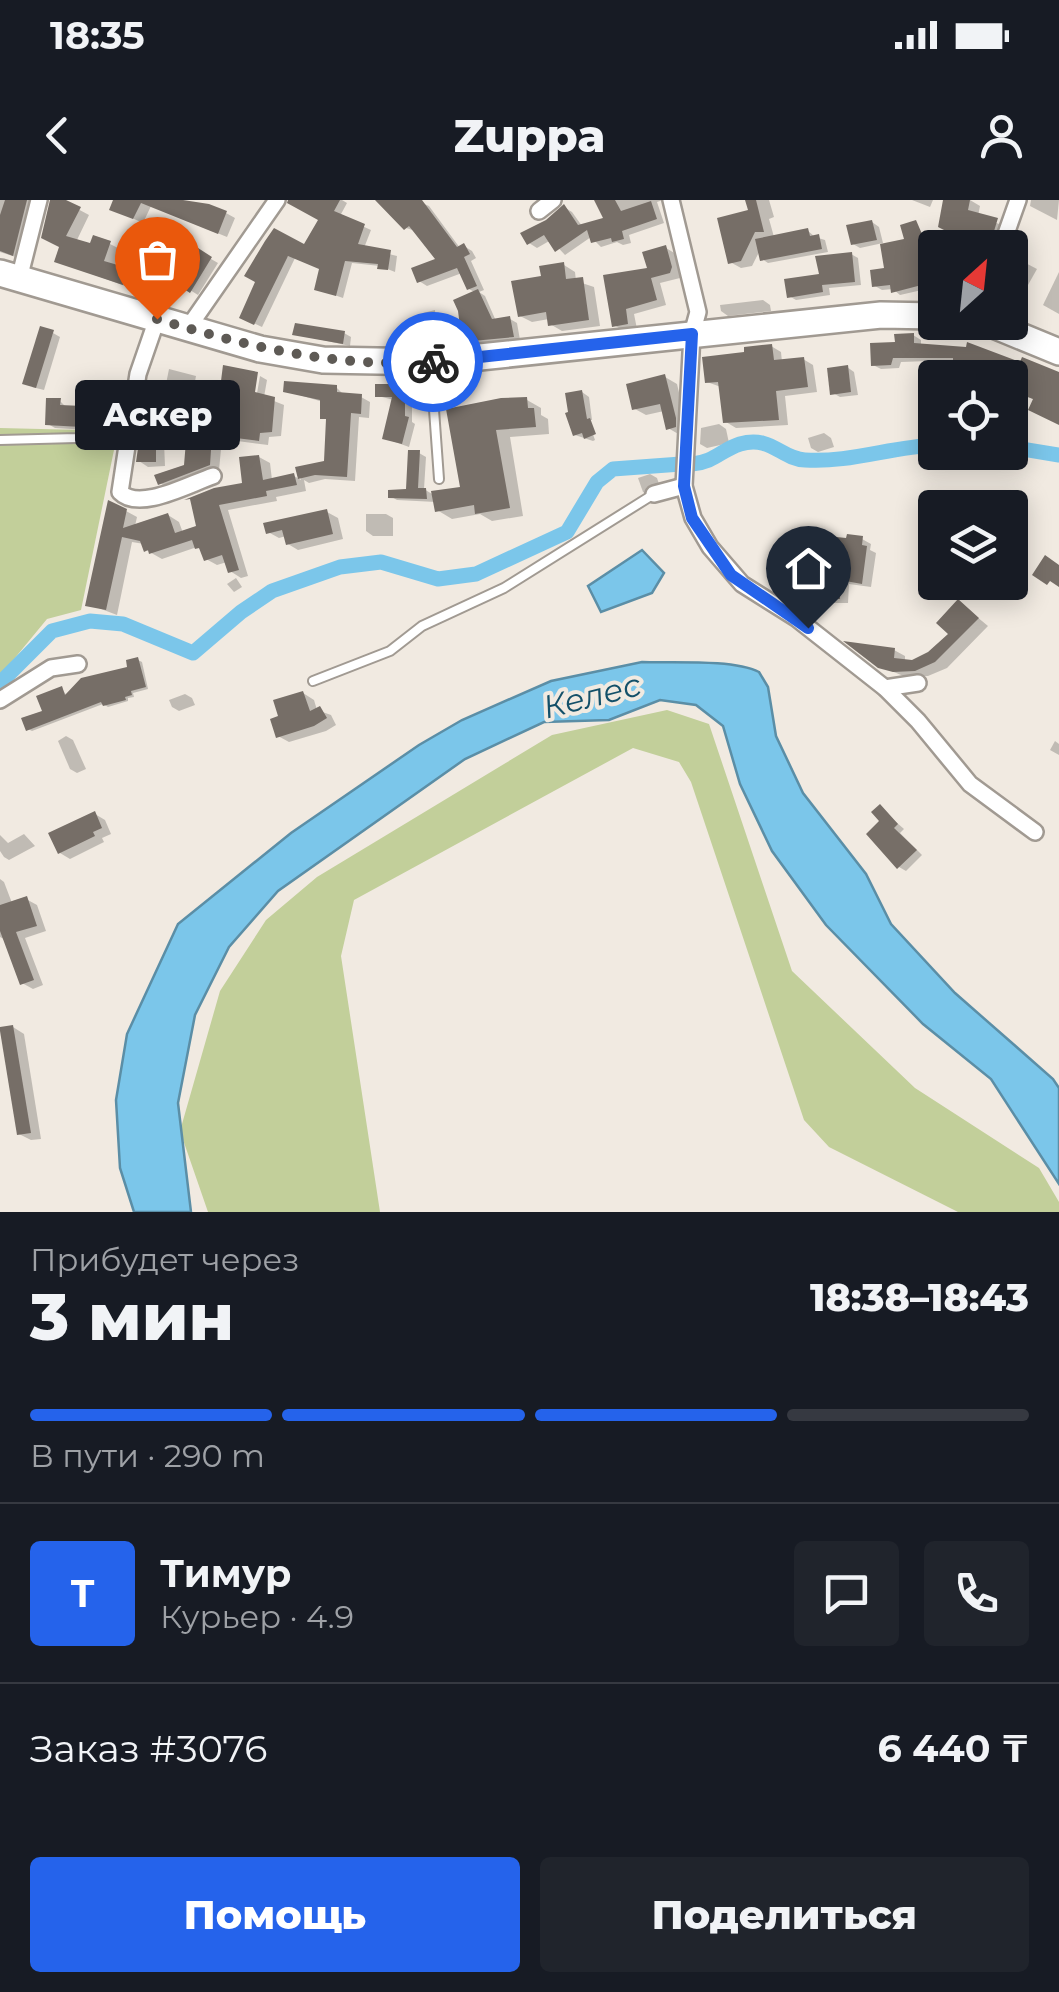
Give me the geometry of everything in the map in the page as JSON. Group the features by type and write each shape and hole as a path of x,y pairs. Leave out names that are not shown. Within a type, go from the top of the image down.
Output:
{"main road":[{"path":"9,276 260,349 432,372 692,334 918,316"},
{"path":"1028,339 1059,352"}],"street":[{"path":"9,276 39,200"},
{"path":"188,328 277,200"},
{"path":"540,211 554,200"},
{"path":"671,200 698,312 692,334 684,486 692,518 731,575 796,618 885,688 970,784 1035,832"},
{"path":"1007,230 1018,200"},
{"path":"157,319 124,423 120,492 123,497 146,500 214,476"},
{"path":"654,494 684,486"},
{"path":"0,700 51,668 78,664"},
{"path":"885,688 918,683"}],"lane":[{"path":"432,372 439,479"},
{"path":"0,440 76,438 124,423"},
{"path":"314,682 390,651 422,626 504,588 654,494"}],"green space":[{"path":"120,421 81,610 47,619 0,676 0,428 82,430"},
{"path":"667,710 709,724 792,971 915,1088 1039,1168 1059,1202 1059,1212 958,1212 829,1147 804,1120 691,782 679,762 633,748 354,900 341,956 380,1212 208,1212 180,1131 220,991 266,920 317,877 552,735"}],"water":[{"path":"642,550 664,573 652,593 601,612 588,586"},
{"name":"Келес","path":"642,662 719,663 759,672 768,687 776,736 803,793 866,874 891,924 955,993 1059,1088 1059,1184 991,1079 923,1024 826,925 772,851 740,784 723,726 696,705 660,700 609,720 544,722 465,759 278,891 229,947 195,1015 178,1103 191,1212 134,1212 120,1168 116,1100 127,1034 178,924 291,833 462,720 551,681"}],"building":[{"path":"5,200 27,200 13,256 0,251 0,215"},
{"path":"50,200 66,200 81,207 66,236 90,243 93,235 111,241 104,261 128,268 123,285 54,262 59,247 41,238"},
{"path":"113,200 183,200 227,211 218,234 141,203 133,219 109,210"},
{"path":"340,200 334,211 365,224 358,244 391,250 388,270 377,269 378,264 345,261 336,296 314,290 319,269 288,256 254,325 239,318 255,282 244,276 265,241 274,228 304,244 318,220 287,203"},
{"path":"375,200 422,200 457,247 464,243 470,254 464,257 477,286 467,290 457,268 417,283 411,268 435,259 409,226 404,230"},
{"path":"594,200 615,200 621,211 651,201 657,219 622,231 624,239 612,242 611,238 591,243 587,230 555,252 544,235 527,245 520,233 546,220 564,204 578,225 603,218"},
{"path":"745,200 756,200 764,232 755,232 741,261 728,264 717,218 748,210"},
{"path":"943,200 970,200 968,210 998,218 994,230 938,227"},
{"path":"872,220 877,240 851,245 846,225"},
{"path":"916,220 920,230 918,286 891,293 890,285 872,287 870,270 884,268 880,244 904,239 900,225"},
{"path":"154,222 172,232 165,255 146,250"},
{"path":"808,228 810,236 819,234 822,249 760,261 755,239"},
{"path":"666,245 670,273 651,278 657,300 626,309 628,324 612,327 603,275 647,268 642,252"},
{"path":"198,248 212,257 190,293 175,283 172,289 156,282 167,258 187,267"},
{"path":"852,252 855,282 822,285 823,292 787,298 784,279 819,274 815,256"},
{"path":"564,262 566,279 583,277 589,320 548,326 546,312 518,317 511,281 541,276 539,266"},
{"path":"478,289 492,319 510,316 514,337 462,342 453,300"},
{"path":"295,323 345,331 343,344 292,335"},
{"path":"40,326 54,330 36,388 22,384"},
{"path":"914,333 914,343 966,347 967,342 1015,360 893,358 891,365 871,366 870,343 895,342 894,334"},
{"path":"772,344 774,360 804,357 808,387 776,391 779,420 723,423 718,382 705,383 702,357"},
{"path":"1022,357 1059,372 1059,425 1028,410 1033,399 1028,397 1028,360 1021,360"},
{"path":"223,365 258,372 255,392 275,397 272,432 260,433 259,441 212,435 210,465 158,485 154,475 184,465 186,441 156,438 156,462 136,462 146,393 157,394 155,416 216,421"},
{"path":"848,365 851,392 830,395 827,368"},
{"path":"665,374 676,418 676,427 666,430 660,404 632,410 626,384"},
{"path":"284,381 337,385 337,392 362,394 361,414 351,413 347,477 315,475 298,479 295,467 324,461 326,419 320,419 320,400 283,392"},
{"path":"375,384 405,384 405,416 409,417 402,444 382,439 392,397 375,397"},
{"path":"582,390 587,419 590,418 596,434 584,439 582,433 573,436 565,413 565,393"},
{"path":"527,397 528,408 534,408 536,427 496,430 510,508 475,514 474,505 435,512 431,491 460,487 446,409"},
{"path":"46,398 61,398 60,405 83,406 82,427 45,425"},
{"path":"408,450 420,450 418,488 426,488 427,499 388,498 388,490 406,489"},
{"path":"259,455 263,480 294,473 297,485 266,491 267,496 219,505 239,570 228,573 222,555 204,561 192,540 149,554 140,541 122,537 106,610 85,606 108,500 127,509 123,528 168,513 175,533 196,526 190,499 184,500 214,488 242,483 239,457"},
{"path":"327,509 333,534 286,545 282,530 266,534 263,523"},
{"path":"847,534 863,536 862,545 867,546 862,584 840,580 840,599 797,599 797,584 828,583 827,536 846,538"},
{"path":"1045,555 1059,565 1059,587 1050,581 1047,585 1032,575"},
{"path":"957,600 979,618 935,662 915,671 878,668 843,641 895,648 894,658 912,660 948,634 936,623"},
{"path":"138,657 146,687 131,691 126,700 103,706 101,702 26,731 21,718 42,711 36,696 62,686 65,695 81,678 127,667 126,660"},
{"path":"303,691 310,711 320,706 327,718 276,738 270,719 278,716 273,700"},
{"path":"880,804 898,824 894,828 917,850 897,869 866,834 879,821 871,812"},
{"path":"95,811 102,828 93,832 95,836 58,854 48,833"},
{"path":"27,896 37,926 16,932 34,980 20,985 0,931 0,905"},
{"path":"13,1025 31,1133 17,1135 0,1031 0,1027"}],"waterway":[{"path":"692,464 751,442 805,460 918,447"},
{"path":"1028,450 1059,455"},
{"path":"0,683 52,631 90,621 123,624 193,653 272,591 340,567 381,562 438,579 476,574 567,532 597,482 613,469 681,464"}],"way so far":[{"path":"157,319 260,349 323,360 433,362"}],"place":[{"name":"Аскер","path":"157,319"}],"route":[{"path":"433,362 692,334 684,486 692,518 731,575 808,628"}]}
